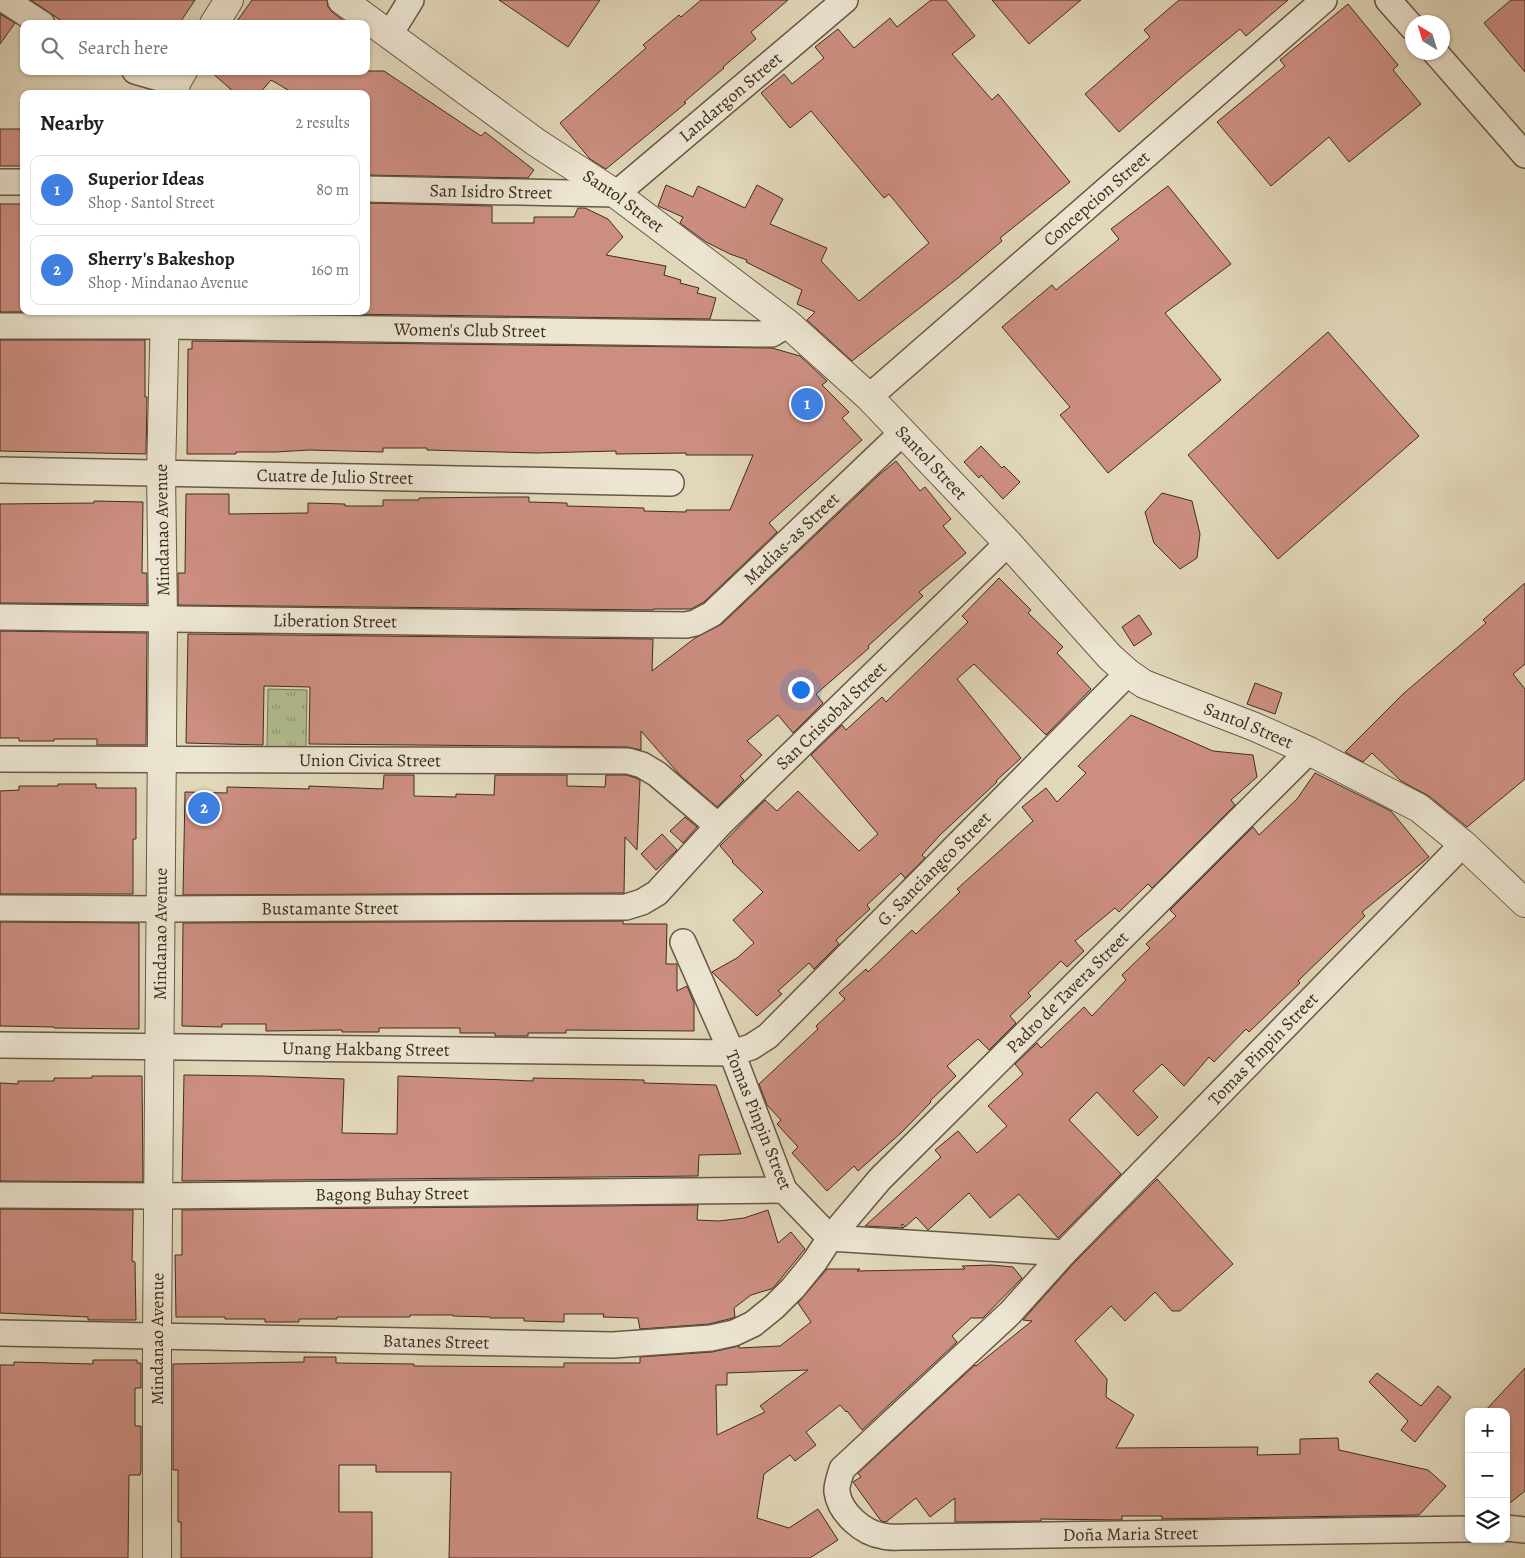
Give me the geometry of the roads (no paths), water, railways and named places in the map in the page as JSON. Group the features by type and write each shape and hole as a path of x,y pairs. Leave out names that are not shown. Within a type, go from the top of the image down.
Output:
{"street":[{"path":"5,0 36,20"},
{"path":"216,20 229,0"},
{"name":"Santol Street","path":"342,0 537,143 616,194 788,324 869,397 1008,543 1110,657 1128,673 1144,684 1255,727 1310,751 1419,808 1462,844 1525,902"},
{"path":"390,34 411,0"},
{"name":"Landargon Street","path":"616,194 844,0"},
{"name":"Concepcion Street","path":"869,397 1324,0"},
{"path":"1388,0 1405,19"},
{"path":"1442,60 1525,155"},
{"path":"149,75 178,83"},
{"path":"0,182 20,182"},
{"name":"San Isidro Street","path":"370,189 616,194"},
{"name":"Women's Club Street","path":"0,326 165,319 772,334 788,324"},
{"name":"Mindanao Avenue","path":"157,1558 163,618 161,473 165,319"},
{"name":"Madias-as Street","path":"670,626 695,623 712,614 903,432"},
{"name":"Cuatre de Julio Street","path":"0,470 671,482"},
{"name":"San Cristobal Street","path":"657,893 718,826 1008,543"},
{"name":"Liberation Street","path":"0,617 670,626"},
{"name":"G. Sanciangco Street","path":"732,1053 751,1046 768,1036 1128,673"},
{"name":"Padro de Tavera Street","path":"830,1238 880,1179 1310,751"},
{"name":"Union Civica Street","path":"0,759 628,761 642,765 657,774 718,826"},
{"name":"Tomas Pinpin Street","path":"842,1469 1010,1312 1064,1253 1462,844"},
{"name":"Bustamante Street","path":"0,908 626,907 642,902 657,893"},
{"name":"Tomas Pinpin Street","path":"683,942 732,1053 784,1190 830,1238"},
{"name":"Unang Hakbang Street","path":"0,1045 732,1053"},
{"name":"Bagong Buhay Street","path":"0,1195 158,1196 784,1190"},
{"path":"830,1238 1064,1253"},
{"name":"Batanes Street","path":"0,1333 613,1345 712,1338 734,1333 753,1324 774,1307 793,1288 815,1261 830,1238"},
{"name":"Doña Maria Street","path":"842,1469 837,1491 844,1508 854,1522 868,1531 882,1536 1465,1529"},
{"path":"1510,1528 1525,1530"}],"place":[{"name":"Superior Ideas","path":"807,404"},
{"name":"Sherry's Bakeshop","path":"204,808"}]}
